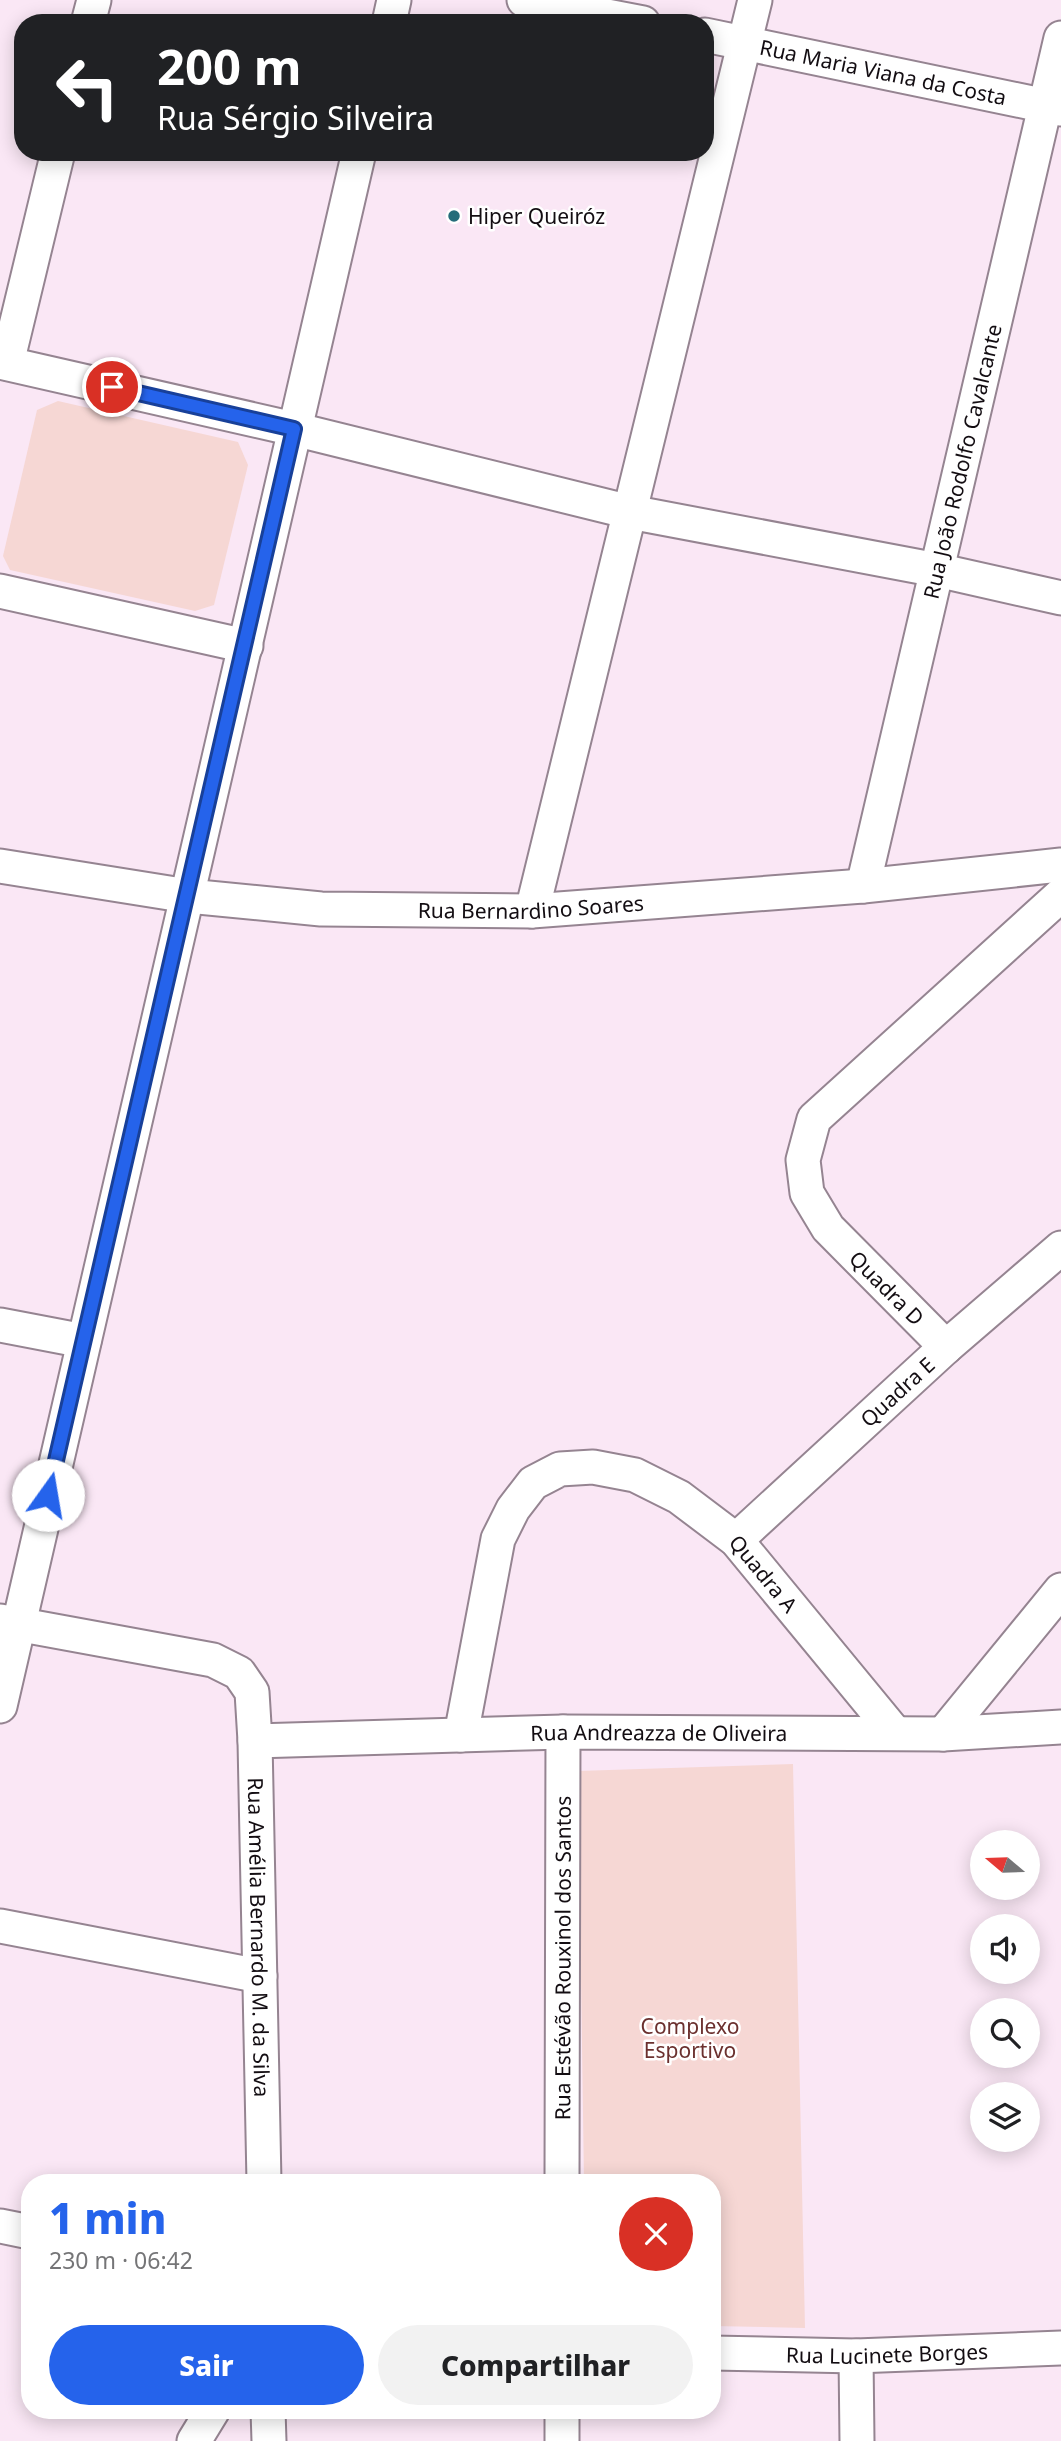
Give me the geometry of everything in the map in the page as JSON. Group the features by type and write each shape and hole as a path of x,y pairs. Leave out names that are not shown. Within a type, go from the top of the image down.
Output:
{"street":[{"path":"524,0 596,14"},
{"path":"532,911 755,0"},
{"name":"Rua Maria Viana da Costa","path":"714,37 1053,107"},
{"name":"Rua João Rodolfo Cavalcante","path":"863,886 937,570 1053,107 1061,38"},
{"path":"56,161 4,363 294,429 630,512 937,570 1061,598"},
{"path":"0,1706 9,1622 84,1341 357,161"},
{"path":"0,590 246,646"},
{"name":"Rua Bernardino Soares","path":"0,866 188,896 321,909 532,911 863,886 1061,864"},
{"name":"Quadra D","path":"946,1347 828,1228 807,1193 803,1160 814,1119 1061,895"},
{"name":"Quadra E","path":"736,1540 946,1347 1061,1248"},
{"path":"0,1325 84,1341"},
{"name":"Quadra A","path":"461,1735 498,1539 513,1509 533,1483 560,1469 593,1467 635,1475 679,1497 736,1540 895,1733"},
{"path":"943,1734 1061,1590"},
{"name":"Rua Amélia Bernardo M. da Silva","path":"9,1622 213,1660 239,1673 252,1692 256,1741 264,2174"},
{"name":"Rua Andreazza de Oliveira","path":"256,1741 563,1732 943,1734 1061,1727"},
{"name":"Rua Estévão Rouxinol dos Santos","path":"562,2174 563,1732"},
{"path":"0,1926 260,1976"},
{"path":"0,2226 21,2230"},
{"name":"Rua Lucinete Borges","path":"721,2353 856,2356 1061,2348"},
{"path":"856,2356 857,2441"},
{"path":"194,2441 207,2419"},
{"path":"268,2419 269,2441"},
{"path":"562,2419 562,2441"}],"green space":[{"path":"58,401 238,442 248,465 214,605 195,611 10,570 3,556 37,410"},
{"name":"Complexo Esportivo","path":"793,1764 805,2328 721,2326 721,2174 584,2174 578,1771"}],"place":[{"name":"Hiper Queiróz","path":"454,216"}],"route":[{"path":"48,1495 294,429 112,387"}]}
